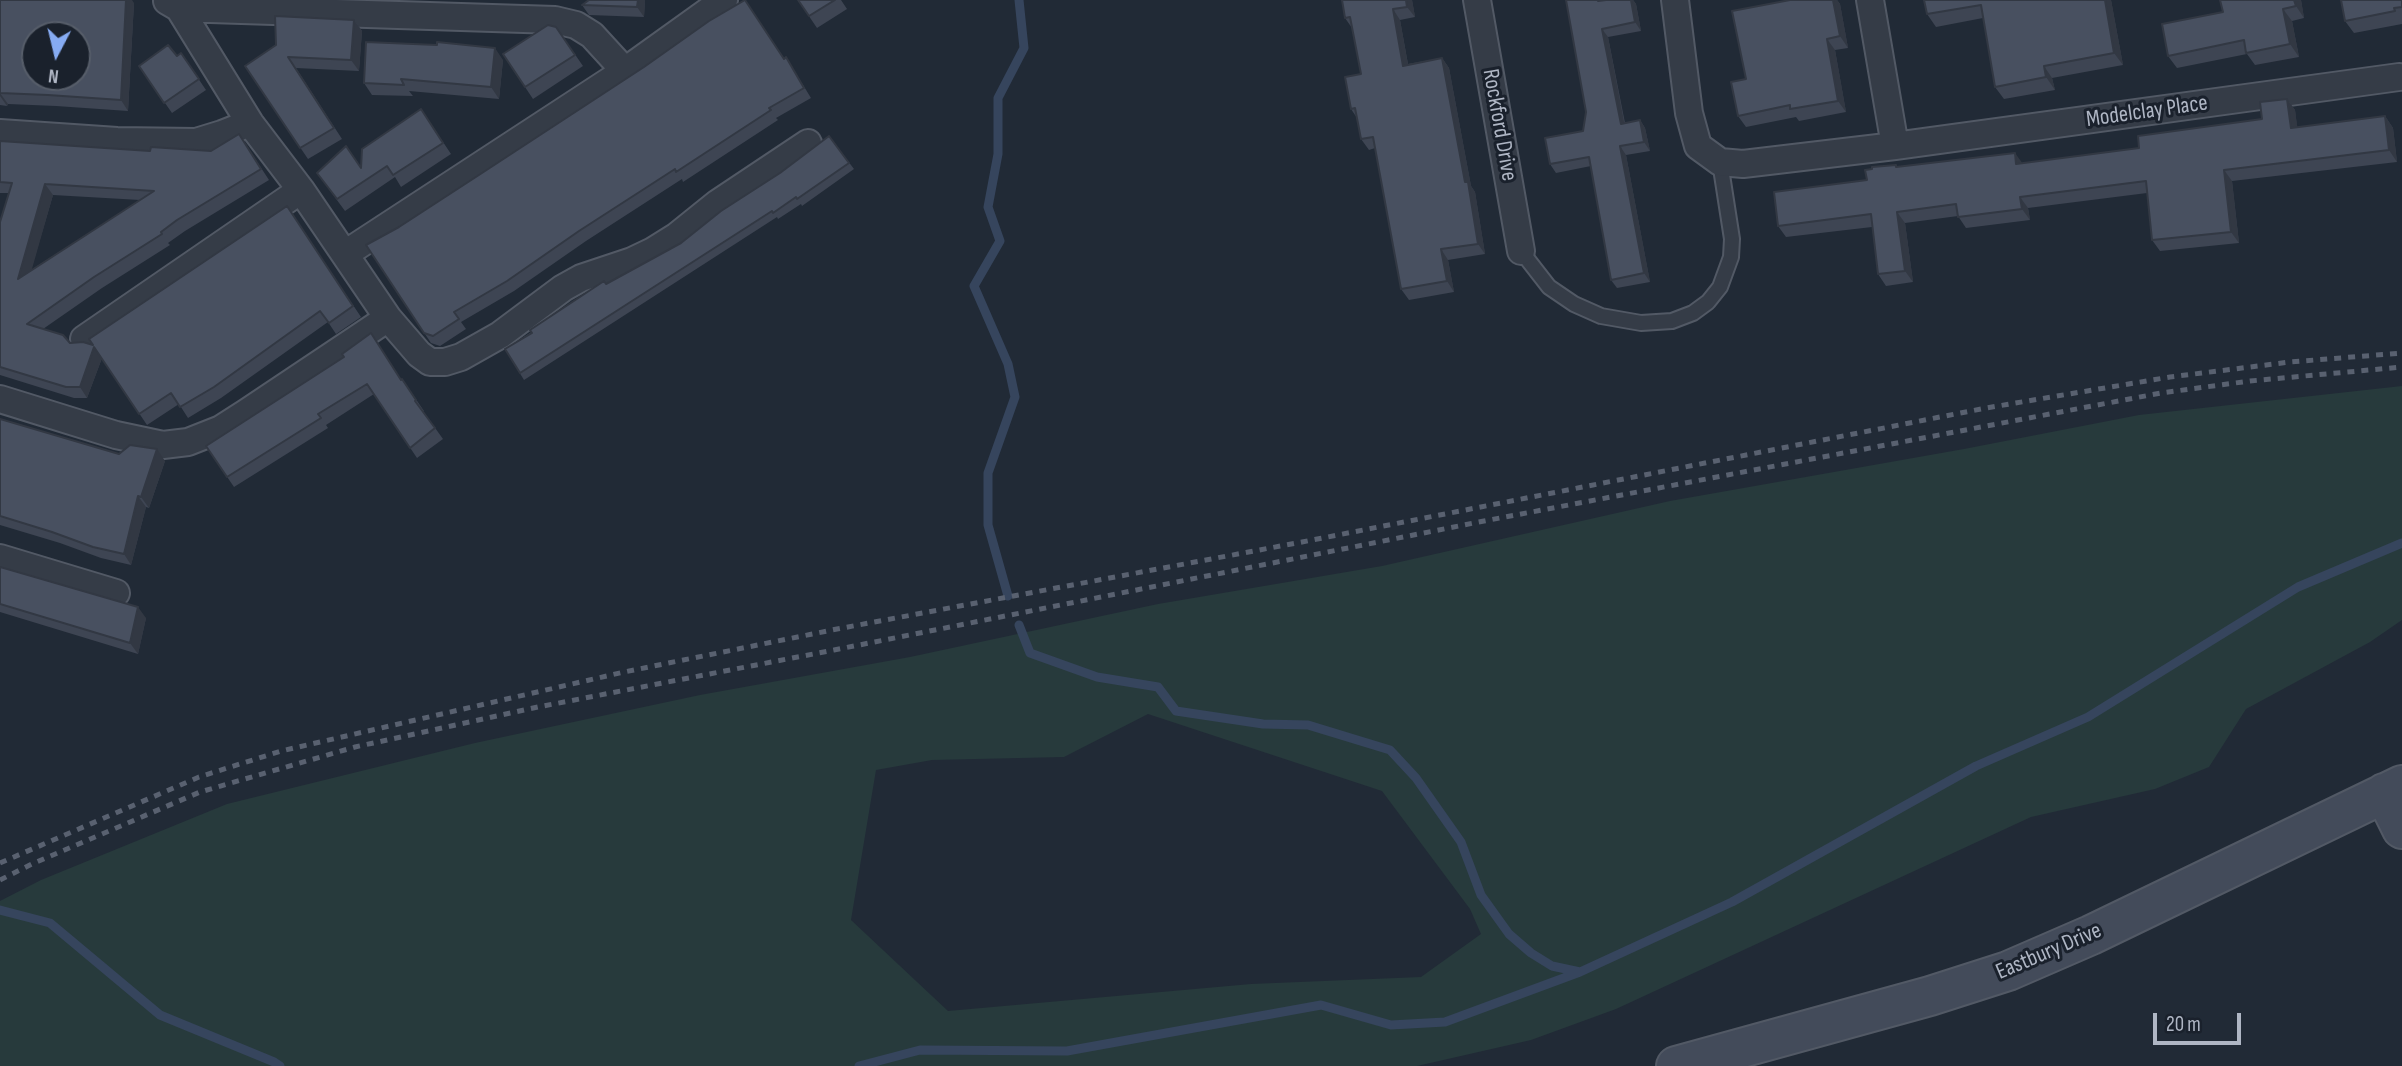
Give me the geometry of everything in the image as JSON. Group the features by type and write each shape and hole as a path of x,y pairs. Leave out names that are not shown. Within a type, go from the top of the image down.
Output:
{"street":[{"path":"345,254 625,71 724,0"},
{"name":"Rockford Drive","path":"1477,0 1521,251"},
{"path":"1675,0 1689,113 1698,146 1720,162"},
{"path":"1870,0 1895,146"},
{"path":"172,4 555,20 576,25 592,35 625,71"},
{"path":"172,4 250,123 301,190 388,318 419,354 430,362 461,358 500,335 563,288 581,278 653,251 677,236 718,203 808,143"},
{"name":"Modelclay Place","path":"1720,162 1743,164 1895,146 2399,77"},
{"path":"0,133 117,141 196,142 250,123"},
{"path":"84,339 301,190"},
{"path":"0,399 116,435 163,445 188,442 221,429 388,318"},
{"path":"0,558 116,593"},
{"path":"2393,789 2402,829"},
{"name":"Eastbury Drive","path":"1676,1066 1917,1000 2008,971 2091,935 2393,789"}],"lane":[{"path":"1521,251 1549,287 1574,304 1601,316 1641,323 1672,321 1693,313 1708,302 1720,287 1731,257 1732,239 1720,162"}],"shaded area":[{"path":"2402,386 2402,620 2370,642 2246,709 2209,767 2155,789 2031,817 1616,1009 1531,1040 1417,1066 0,1066 0,901 41,880 227,804 475,743 700,695 910,657 1158,604 1382,566 1670,501 2139,415","holes":["1148,714 1382,791 1470,909 1481,934 1421,977 1251,984 948,1011 851,920 876,770 932,760 1064,757"]}],"building":[{"path":"0,0 126,0 121,100 0,93"},
{"path":"589,0 638,0 637,7 582,5"},
{"path":"745,0 784,59 786,57 804,88 769,108 771,110 676,172 675,169 579,231 507,281 454,312 459,319 433,336 424,333 366,245 399,227 644,67 709,21"},
{"path":"798,0 835,0 809,16"},
{"path":"1342,0 1406,0 1407,7 1393,9 1403,66 1442,58 1478,244 1441,249 1447,281 1401,289 1373,137 1361,139 1355,108 1351,109 1345,77 1361,74 1350,17 1345,18"},
{"path":"1566,0 1631,0 1635,22 1602,29 1621,124 1640,120 1644,142 1620,146 1644,273 1611,280 1589,157 1550,164 1545,138 1583,131 1586,112"},
{"path":"1790,0 1833,0 1840,36 1827,39 1838,101 1790,109 1790,105 1738,116 1731,82 1746,79 1732,11"},
{"path":"1924,0 2105,0 2114,53 2044,66 2046,77 1995,87 1981,5 1927,14"},
{"path":"2220,0 2294,0 2296,6 2283,9 2290,44 2246,53 2244,40 2168,56 2162,24 2223,12"},
{"path":"2341,0 2402,0 2402,7 2394,8 2395,11 2345,21"},
{"path":"275,16 354,20 351,60 288,57 334,128 300,148 245,66 276,45"},
{"path":"548,25 556,27 575,55 525,87 503,54"},
{"path":"366,42 437,45 437,42 495,48 491,87 401,79 404,85 364,83"},
{"path":"168,45 177,56 181,53 199,79 164,103 139,66"},
{"path":"2287,99 2291,128 2385,116 2389,150 2224,170 2231,232 2152,240 2146,181 2020,197 2022,209 1958,217 1956,204 1897,212 1905,271 1878,274 1871,214 1778,226 1774,192 1867,180 1865,170 1872,167 1896,167 2015,153 2016,164 2139,148 2138,136 2262,119 2260,102"},
{"path":"421,109 443,143 393,175 387,166 337,199 317,173 346,146 361,168 362,149"},
{"path":"239,134 261,169 177,220 161,232 162,234 27,324 63,335 70,343 83,342 93,345 89,339 287,206 353,306 329,323 320,311 214,387 180,407 171,393 139,414 94,347 80,387 66,387 0,367 0,222 12,183 0,182 0,141 150,151 151,147 211,151","holes":["45,184 154,191 18,279"]},
{"path":"829,136 849,163 797,199 796,197 773,213 772,211 520,373 505,349 604,281 606,284 681,243 721,211 780,173"},
{"path":"371,333 435,428 410,448 367,384 318,414 321,418 227,477 206,446 344,357 342,354"},
{"path":"0,419 119,454 130,445 157,449 141,497 138,496 124,554 93,547 0,516"},
{"path":"0,567 138,607 130,643 0,604"}],"waterway":[{"path":"1008,596 988,525 988,473 1015,397 1008,364 974,286 1000,241 988,207 998,154 998,98 1024,48 1019,0"},
{"path":"859,1066 920,1050 1067,1051 1321,1005 1391,1025 1445,1022 1580,972 1732,902 1976,766 2088,717 2298,587 2402,543"},
{"path":"1019,625 1030,653 1097,677 1158,687 1176,711 1263,724 1308,725 1390,750 1416,778 1461,842 1481,895 1509,934 1531,953 1552,966 1580,972"},
{"path":"0,910 50,923 160,1015 280,1066"}],"railway":[{"path":"0,863 199,777 281,751 624,672 1986,408 2170,377 2290,362 2402,353"},
{"path":"0,880 200,792 355,747 538,707 1484,521 2161,393 2250,381 2402,367"}]}
